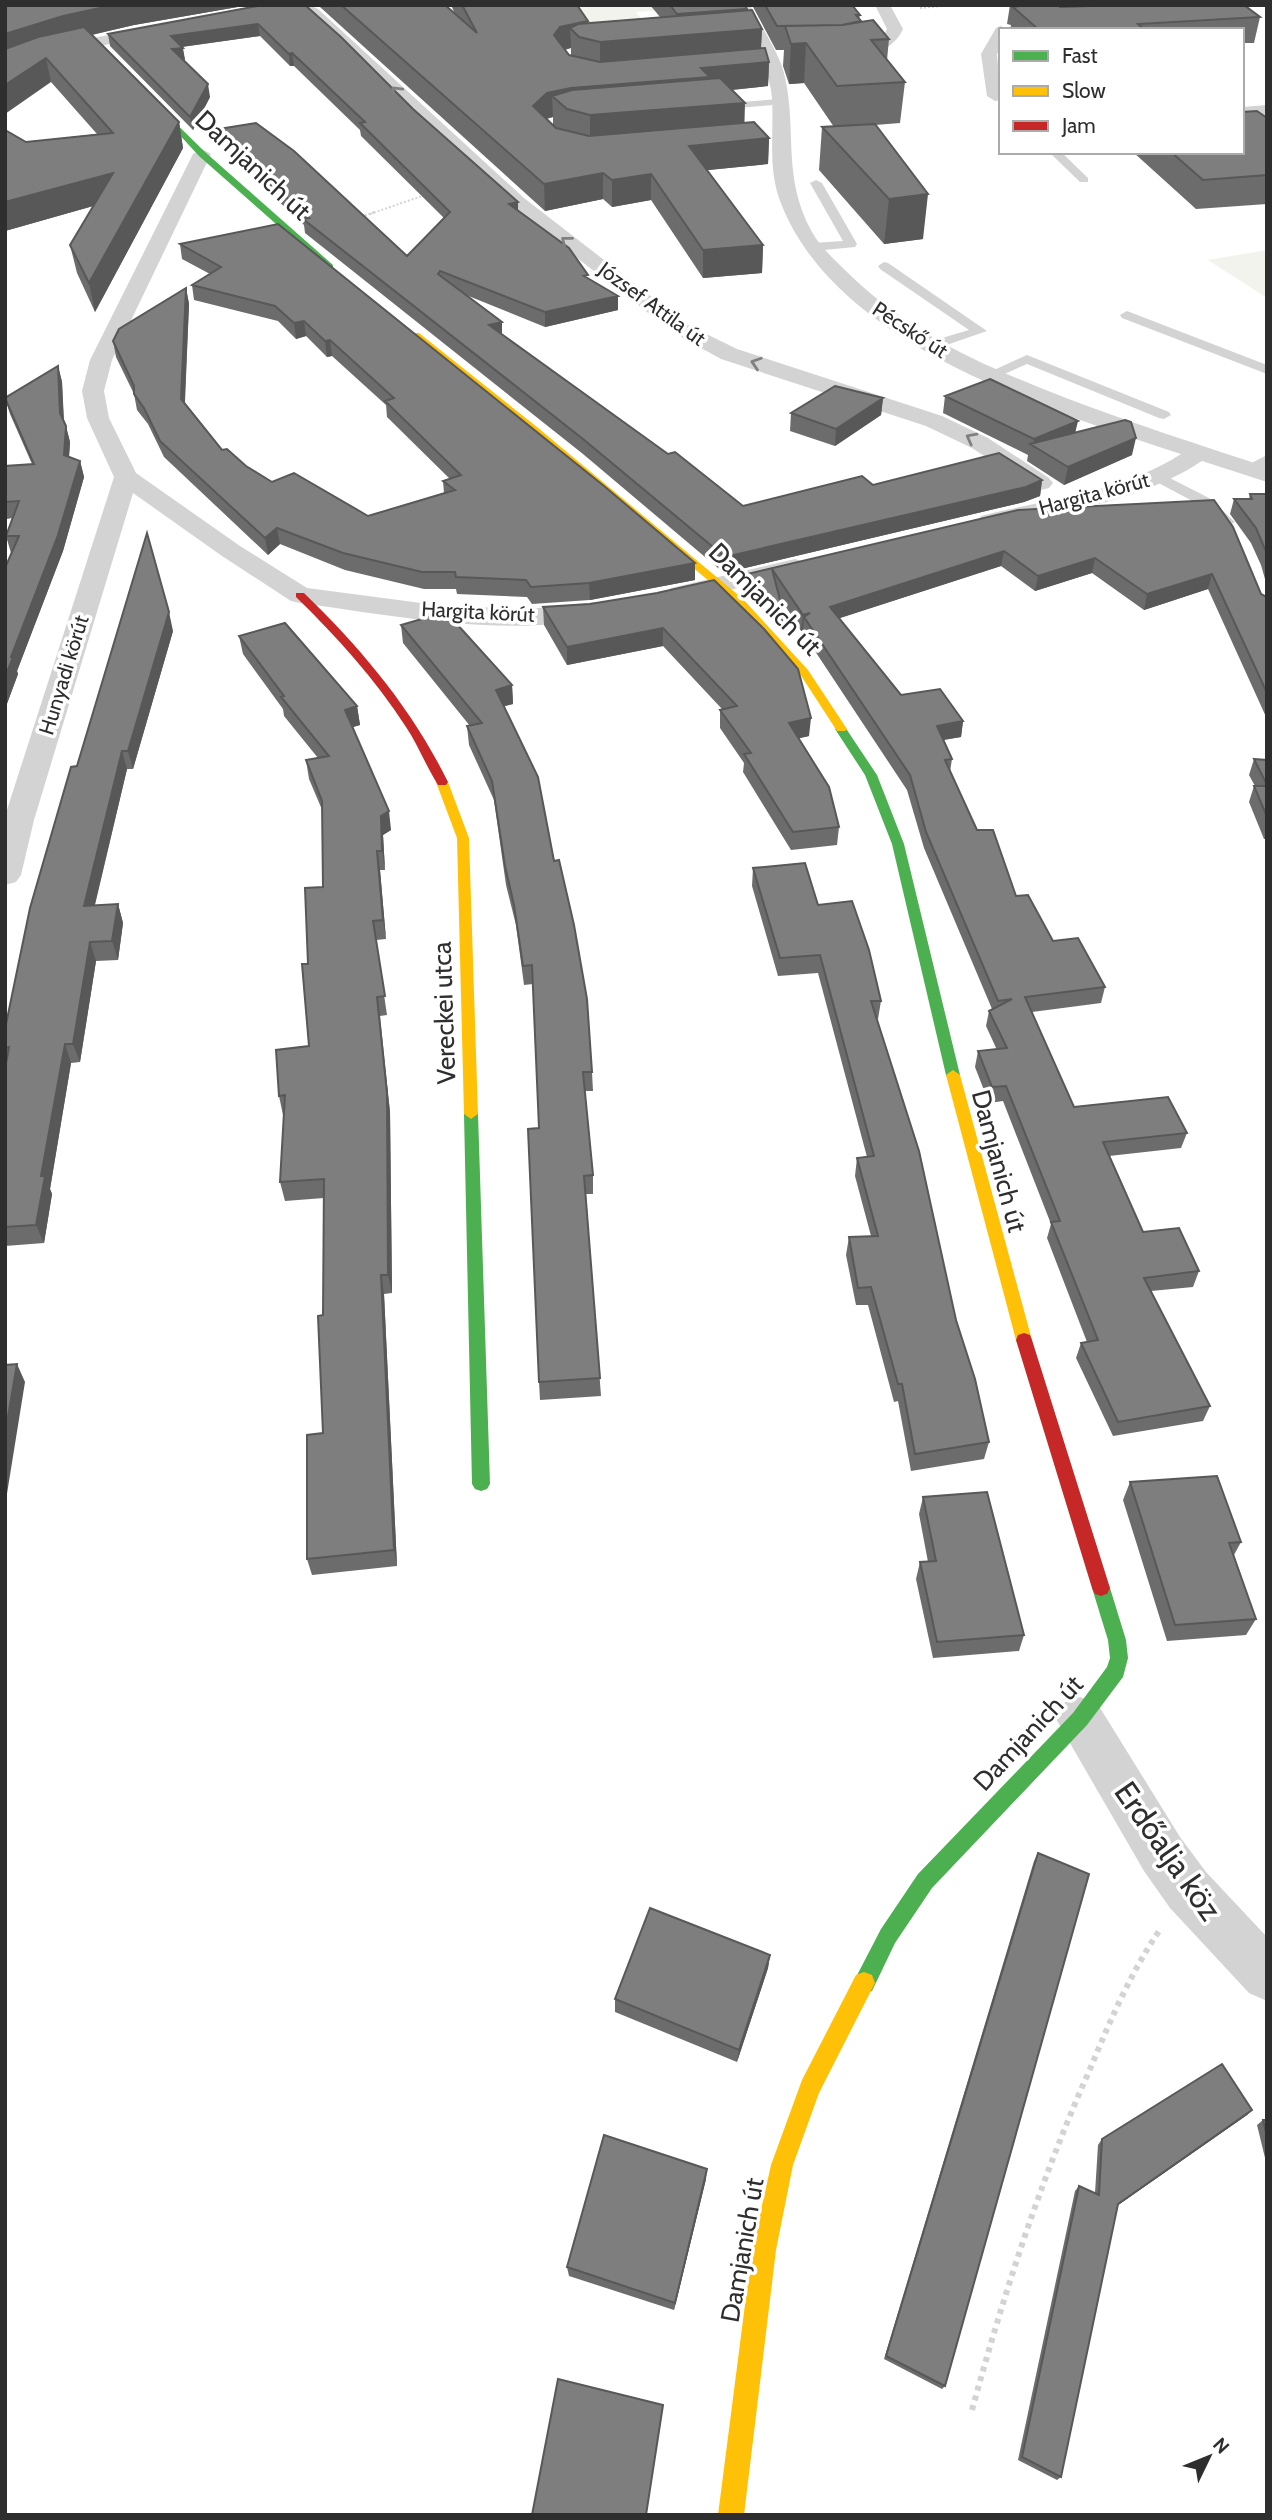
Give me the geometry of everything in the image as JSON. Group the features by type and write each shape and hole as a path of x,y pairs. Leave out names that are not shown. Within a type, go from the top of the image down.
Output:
{"street":[{"name":"Pécskő út","path":"742,5 750,37 771,63 780,102 774,140 786,195 803,234 860,296 930,346 988,376 1257,472"},
{"path":"822,57 862,52 888,42 895,29 882,5"},
{"name":"József Attila út","path":"289,6 313,12 500,187 692,336 754,363 934,421 980,443 1069,501"},
{"path":"5,68 37,55 173,27"},
{"path":"998,98 989,54 999,33"},
{"path":"93,42 111,61"},
{"name":"Damjanich út","path":"129,79 202,154 304,246 345,279"},
{"path":"1244,111 1267,110"},
{"name":"Hargita körút","path":"202,154 101,360 95,383 98,418 126,477 231,551 300,595 421,611 496,616 552,615 618,607"},
{"name":"Damjanich út","path":"398,321 534,429 721,584 791,655 827,704 871,775 898,844 929,985 990,1223 1045,1417 1117,1640 1119,1658 1116,1671 1080,1719 925,1881 888,1936 810,2088 782,2165 764,2250 731,2515"},
{"name":"Hargita körút","path":"963,527 1158,477 1180,467 1199,453"},
{"name":"Hunyadi körút","path":"5,875 12,820 126,477"},
{"path":"656,600 815,562"},
{"name":"Vereckei utca","path":"300,595 346,639 403,711 442,783 463,838 481,1484"},
{"name":"Erdőalja köz","path":"1080,1719 1162,1854 1188,1890 1267,1975"}],"lane":[{"path":"697,108 780,102"},
{"path":"1056,154 1084,180"},
{"path":"813,247 850,244 816,183"},
{"path":"884,266 980,331 930,346"},
{"path":"1127,315 1267,370"},
{"path":"988,376 1027,359 1164,415"},
{"path":"1257,472 1267,459"},
{"path":"1158,477 1214,508 1226,520 1236,539"}],"path":[{"path":"304,246 346,223 412,198 469,188 500,187"},
{"path":"972,2410 999,2307 1059,2136 1112,2016 1152,1942 1188,1890"}],"shaded area":[{"path":"570,5 720,7 636,12 651,32 581,22"},
{"path":"1267,250 1267,298 1208,260"}],"building":[{"path":"5,5 114,5 63,16 5,34"},
{"path":"263,5 305,5 413,109 518,202 509,204 569,248 588,275 584,276 618,296 545,312 440,271 438,274 502,322 489,325 668,454 675,452 743,506 862,476 873,485 999,453 1042,480 1026,487 725,557 583,439 303,219 309,218 213,130 256,123 294,151 407,256 450,212 360,123 365,122 258,24 171,36 183,48 172,49 208,84 190,117 108,34"},
{"path":"341,5 445,5 477,33 462,5 577,5 588,21 560,27 554,35 569,55 600,62 765,48 769,62 701,68 710,77 571,88 547,93 533,106 556,128 589,136 754,122 769,138 689,146 763,245 703,250 651,174 612,180 603,173 544,184"},
{"path":"670,5 745,5 747,9 677,14"},
{"path":"765,5 852,5 861,21 842,25 777,26"},
{"path":"1244,5 1260,17 1138,24 1143,28 1037,28 1013,7"},
{"path":"752,10 762,29 600,42 579,37 570,28 578,24"},
{"path":"873,20 889,39 871,40 905,82 837,86 806,43 791,44 785,26 842,25"},
{"path":"84,27 179,122 89,283 70,245 113,173 5,202 5,130 26,142 113,133 46,58 5,85 5,49 38,37"},
{"path":"720,78 745,103 590,115 567,109 552,96 572,90"},
{"path":"1257,111 1267,118 1267,175 1203,180 1173,154 1244,154 1244,112"},
{"path":"875,124 928,194 889,199 822,127"},
{"path":"278,224 604,486 695,563 589,583 531,587 526,580 456,577 455,572 422,572 343,553 277,528 265,538 160,441 134,394 134,386 113,341 119,329 186,288 181,399 222,450 227,449 246,466 272,482 294,473 368,516 455,490 443,481 461,475 385,401 394,398 330,340 325,341 304,321 294,323 275,306 192,285 221,267 180,244"},
{"path":"58,366 60,413 66,426 64,455 80,461 58,535 5,677 5,568 19,536 6,536 19,501 5,502 5,466 34,464 5,398"},
{"path":"990,379 1078,421 1034,439 945,396"},
{"path":"835,386 883,398 836,429 791,413"},
{"path":"1125,420 1131,422 1136,438 1068,467 1030,444"},
{"path":"1250,494 1267,494 1267,554 1256,528 1234,499 1252,499"},
{"path":"1214,500 1233,527 1261,594 1267,597 1267,693 1212,574 1147,594 1095,558 1038,576 1004,551 830,607 901,695 940,689 963,721 937,726 952,759 945,760 977,830 993,830 1016,896 1028,895 1053,941 1078,938 1105,987 1025,997 1074,1107 1168,1097 1187,1133 1103,1142 1143,1232 1179,1228 1199,1271 1144,1278 1210,1406 1118,1422 1081,1343 1098,1340 1051,1222 1060,1221 1006,1086 992,1087 978,1051 1007,1048 989,1011 1012,999 998,1001 926,832 910,775 804,617 810,613 803,615 772,569 784,615 743,575 1018,510"},
{"path":"147,533 169,612 128,751 122,751 84,906 118,904 112,941 90,942 73,1044 65,1044 41,1176 45,1176 36,1225 5,1227 5,1069 9,1047 5,1048 5,1029 30,908 71,767 77,766"},
{"path":"714,580 764,629 798,669 811,718 789,723 829,787 839,827 793,832 744,754 751,753 720,710 737,706 663,628 567,647 543,607 590,604"},
{"path":"446,612 512,685 496,690 538,777 554,861 559,860 574,925 587,999 592,1072 583,1072 593,1175 584,1176 600,1378 539,1382 528,1129 539,1128 532,965 523,966 492,781 467,726 482,723 401,625"},
{"path":"285,623 357,706 345,710 389,811 381,816 382,851 377,851 383,920 373,921 385,996 377,997 387,1093 388,1275 381,1275 394,1550 307,1559 307,1435 323,1433 318,1316 323,1315 324,1179 280,1182 285,1095 279,1096 276,1050 309,1046 302,964 308,964 305,888 323,887 322,801 306,760 329,756 281,697 284,696 239,636"},
{"path":"1254,759 1267,760 1267,785"},
{"path":"1254,786 1267,786 1267,817"},
{"path":"805,863 818,905 852,901 869,950 881,1001 871,1001 919,1151 956,1320 975,1379 989,1442 915,1454 902,1384 898,1384 871,1287 858,1288 849,1237 878,1236 857,1158 874,1156 820,955 780,958 753,868"},
{"path":"17,1364 5,1434 5,1365"},
{"path":"1217,1476 1241,1542 1229,1543 1256,1619 1175,1625 1130,1482"},
{"path":"987,1492 1024,1635 937,1642 920,1562 936,1561 923,1497"},
{"path":"1038,1853 1089,1874 945,2386 886,2356"},
{"path":"650,1908 770,1955 739,2050 615,1999"},
{"path":"1222,2064 1252,2110 1118,2204 1061,2477 1022,2457 1079,2186 1099,2195 1102,2139"},
{"path":"1263,2120 1267,2120 1267,2136"},
{"path":"604,2135 707,2169 675,2303 567,2267"},
{"path":"558,2379 663,2405 646,2515 532,2515"}],"traffic: fast":[{"path":"143,94 202,154 330,267"},
{"path":"841,729 871,775 898,844 953,1075"},
{"path":"471,1114 481,1484"},
{"path":"864,1983 888,1936 925,1881 1080,1719 1116,1671 1119,1658 1117,1640 1101,1588"}],"traffic: slow":[{"path":"416,335 534,429 739,601 804,672 841,729"},
{"path":"442,782 463,838 471,1114"},
{"path":"953,1075 1024,1340"},
{"path":"731,2515 764,2250 782,2165 810,2088 864,1983"}],"traffic: jam":[{"path":"300,595 342,637 380,681 414,730 442,782"},
{"path":"1024,1340 1101,1588"}]}
